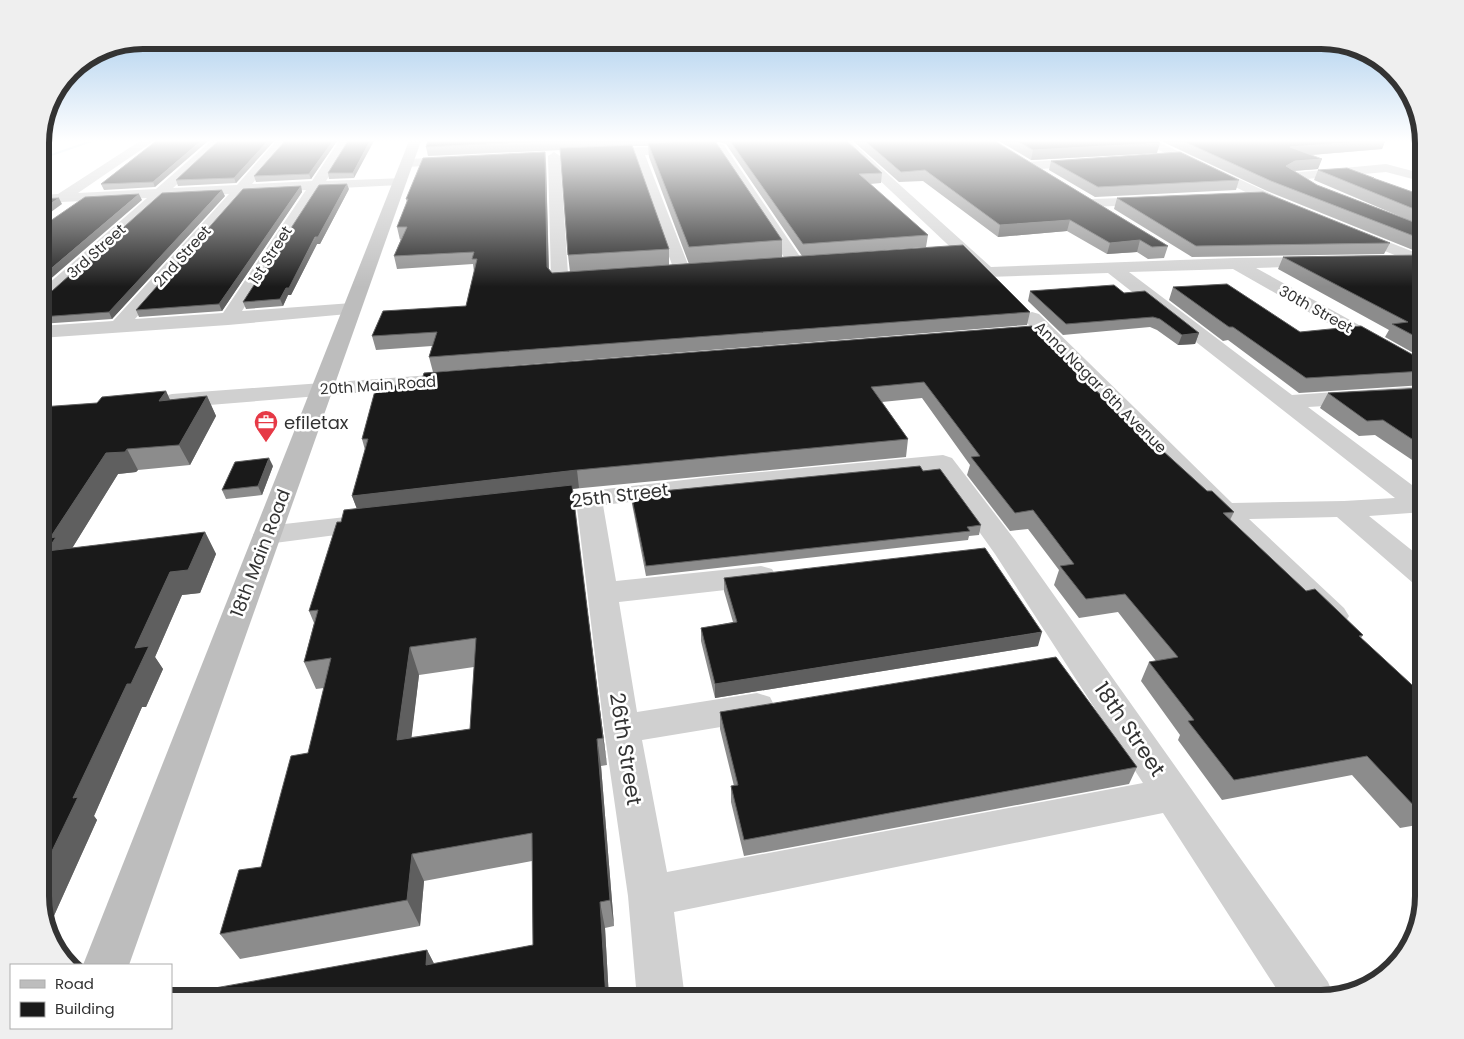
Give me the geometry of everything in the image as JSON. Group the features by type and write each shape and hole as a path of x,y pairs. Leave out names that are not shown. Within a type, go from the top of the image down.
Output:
{"street":[{"path":"62,198 75,189"},
{"name":"3rd Street","path":"49,293 164,189"},
{"path":"49,199 212,189"},
{"name":"2nd Street","path":"119,326 241,189"},
{"name":"1st Street","path":"228,319 314,189"},
{"name":"18th Main Road","path":"106,964 397,189"},
{"path":"556,189 560,280 607,277"},
{"path":"652,189 682,272"},
{"path":"748,189 797,264"},
{"name":"Anna Nagar 6th Avenue","path":"893,189 956,252 987,272 1225,511 1353,634"},
{"path":"1249,189 1305,214"},
{"path":"1318,189 1327,194"},
{"path":"1076,194 1116,218"},
{"path":"62,213 84,196"},
{"path":"1232,197 1262,196"},
{"path":"1092,203 1172,200"},
{"path":"1340,228 1415,258"},
{"path":"1172,254 1188,264"},
{"path":"1380,260 1415,261"},
{"path":"987,272 1188,264 1332,261"},
{"path":"778,265 817,263"},
{"name":"30th Street","path":"1234,263 1415,365"},
{"path":"1111,268 1415,499"},
{"path":"664,273 702,270"},
{"path":"49,331 352,309"},
{"path":"986,337 1045,332"},
{"name":"20th Main Road","path":"147,403 479,377"},
{"path":"1289,402 1415,394"},
{"name":"25th Street","path":"511,508 728,483 942,463"},
{"name":"18th Street","path":"942,463 991,548 1078,654 1305,990"},
{"name":"26th Street","path":"589,499 622,729 650,896 660,990"},
{"path":"1225,511 1344,509 1415,505"},
{"path":"1344,509 1415,568"},
{"path":"267,535 394,521"},
{"path":"603,593 792,572"},
{"path":"1039,660 1078,654"},
{"path":"622,729 787,702"},
{"path":"650,896 1174,794"}],"building":[{"path":"243,189 299,189 219,304 136,310"},
{"path":"316,189 344,189 318,237 315,237 289,288 286,288 280,299 243,302"},
{"path":"410,189 546,189 547,267 552,273 963,245 1030,312 429,357 437,332 372,336 383,311 466,306 477,259 472,259 474,252 394,256 407,227 397,227 408,199 406,199"},
{"path":"563,189 648,189 669,249 568,255"},
{"path":"666,189 748,189 782,240 689,247"},
{"path":"764,189 877,189 928,235 803,244"},
{"path":"952,189 1075,189 1168,246 1152,247 1140,240 1110,243 1070,220 1000,225"},
{"path":"1293,189 1329,189 1415,223 1415,236"},
{"path":"1366,189 1406,189 1415,193 1415,209"},
{"path":"222,190 109,312 49,316 49,294 162,193"},
{"path":"1263,192 1390,243 1196,246 1117,198"},
{"path":"139,194 49,270 49,222 85,197"},
{"path":"59,198 49,205 49,199"},
{"path":"1415,255 1415,336 1392,324 1408,322 1283,257"},
{"path":"1227,284 1300,332 1361,326 1415,356 1415,372 1306,378 1173,287"},
{"path":"1114,285 1124,293 1145,291 1199,333 1182,335 1160,319 1153,317 1066,324 1030,291"},
{"path":"1032,326 1083,373 1078,374 1129,421 1134,420 1157,441 1153,442 1207,491 1212,491 1234,512 1223,513 1306,591 1315,589 1363,635 1359,636 1415,688 1415,807 1367,756 1234,780 1188,721 1194,720 1149,662 1178,657 1125,594 1086,599 1060,566 1074,564 1033,510 1015,513 971,457 980,456 924,382 871,387 908,439 577,470 352,496 368,439 362,439 376,387 421,383 424,373"},
{"path":"1415,388 1415,441 1383,420 1367,421 1328,393"},
{"path":"166,391 159,401 207,396 179,445 127,449 125,452 106,453 50,538 56,537 49,548 49,406 97,403 102,397"},
{"path":"269,458 258,486 222,490 235,462"},
{"path":"920,466 923,471 940,469 981,525 967,527 970,531 646,566 631,494"},
{"path":"572,485 603,738 597,739 610,900 600,902 605,990 204,990 427,950 426,965 533,945 532,833 412,854 407,900 220,934 239,870 261,867 291,756 308,753 331,658 304,662 318,610 309,611 337,522 341,522 344,510","holes":["476,638 470,729 397,740 410,647"]},
{"path":"205,532 188,570 170,572 135,648 149,646 131,684 127,684 73,798 78,797 49,857 49,551"},
{"path":"985,548 1042,632 715,684 701,628 737,622 724,578"},
{"path":"1056,657 1137,767 744,840 731,786 738,785 720,712"}],"place":[{"name":"efiletax","path":"266,443"}]}
